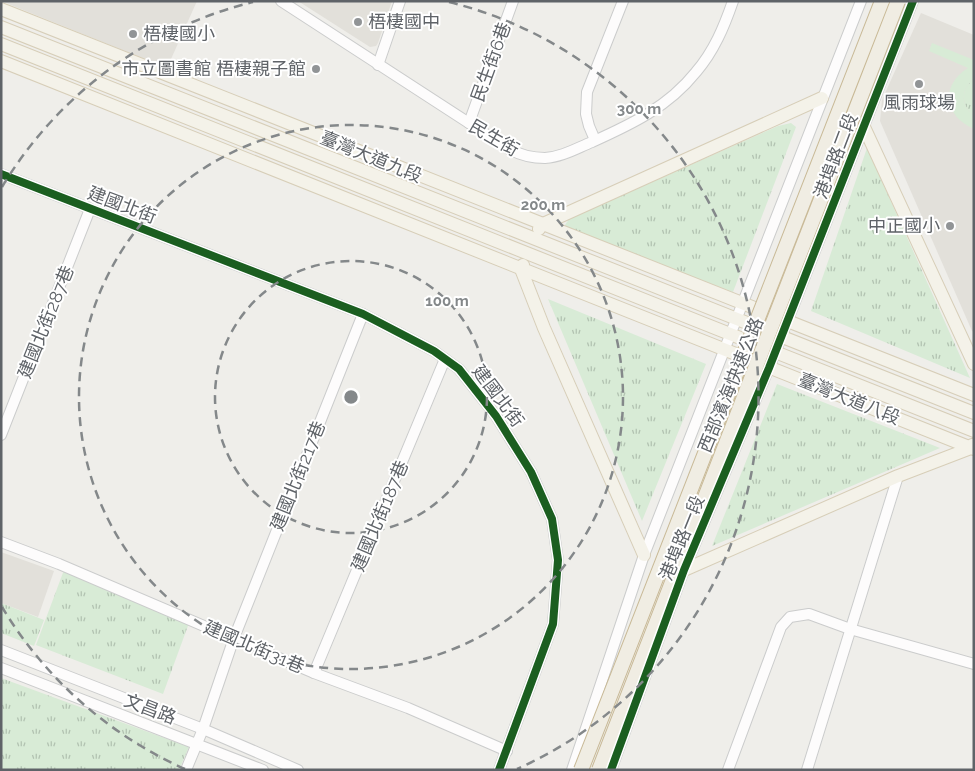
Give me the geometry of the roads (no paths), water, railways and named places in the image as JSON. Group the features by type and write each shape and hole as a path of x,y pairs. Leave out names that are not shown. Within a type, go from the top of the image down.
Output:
{"highway":[{"name":"西部濱海快速公路","path":"581,770 882,1"},
{"name":"西部濱海快速公路","path":"599,770 726,440 907,2"}],"main road":[{"name":"臺灣大道九段","path":"1,9 541,225 742,303"},
{"name":"臺灣大道九段","path":"1,27 736,319"},
{"name":"臺灣大道九段","path":"1,44 730,334"},
{"path":"1,61 724,350"},
{"path":"644,555 544,328 521,268 541,225 822,98"},
{"path":"864,127 974,364"},
{"path":"742,303 974,395"},
{"name":"臺灣大道八段","path":"736,319 974,413"},
{"name":"臺灣大道八段","path":"730,334 974,431"},
{"name":"臺灣大道八段","path":"724,350 973,446"},
{"path":"684,570 898,476 973,446"}],"street":[{"name":"民生街","path":"281,1 509,149 530,157 555,157 648,115 669,100 696,73 712,50 724,26 733,1"},
{"path":"378,64 400,1"},
{"name":"民生街6巷","path":"469,123 513,1"},
{"name":"港埠路二段","path":"724,350 861,1"},
{"path":"595,140 586,114 587,92 621,2"},
{"name":"港埠路二段","path":"788,321 864,127 907,2"},
{"name":"建國北街","path":"1,174 363,314 434,351 459,369 496,416 531,472 552,519 558,560 553,624 499,770"},
{"name":"建國北街287巷","path":"1,435 4,420 90,209"},
{"name":"建國北街217巷","path":"186,770 203,729 234,638 363,314"},
{"name":"港埠路一段","path":"612,770 684,570 770,368 788,321"},
{"name":"港埠路一段","path":"572,770 644,555 724,350"},
{"name":"建國北街187巷","path":"314,673 445,359"},
{"path":"807,770 898,476"},
{"name":"建國北街31巷","path":"1,542 59,564 314,673 408,708 506,751"},
{"path":"728,770 782,627 790,617 809,614 850,629 974,664"},
{"name":"文昌路","path":"1,650 203,729 298,770"},
{"name":"文昌路","path":"1,668 263,770"}],"place":[{"name":"梧棲國中","path":"358,22"},
{"name":"梧棲國小","path":"133,34"},
{"name":"市立圖書館 梧棲親子館","path":"316,69"},
{"name":"風雨球場","path":"919,84"},
{"name":"中正國小","path":"950,226"}]}
